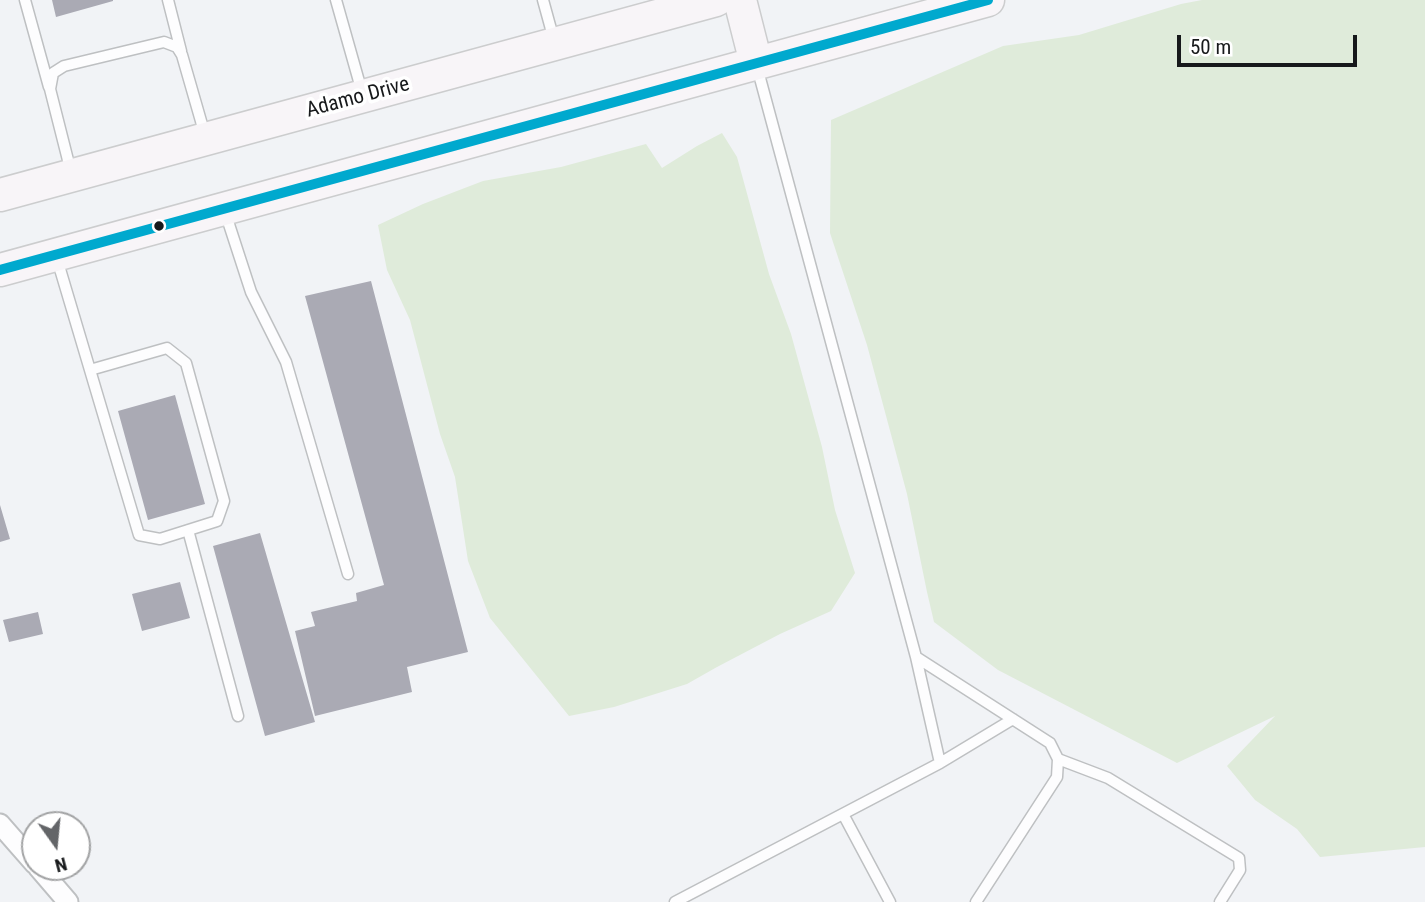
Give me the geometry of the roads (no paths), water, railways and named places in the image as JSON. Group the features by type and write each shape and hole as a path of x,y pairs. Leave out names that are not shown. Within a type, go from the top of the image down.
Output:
{"main road":[{"name":"Adamo Drive","path":"0,195 716,0"},
{"path":"740,0 756,63"},
{"path":"0,270 988,0"}],"street":[{"path":"0,824 21,848"},
{"path":"50,881 68,902"}],"lane":[{"path":"25,0 72,176"},
{"path":"168,0 206,139"},
{"path":"336,0 363,96"},
{"path":"543,0 555,44"},
{"path":"50,89 53,74 64,66 164,42 177,47 182,55"},
{"path":"756,63 916,657 940,763"},
{"path":"224,209 251,292 286,362 348,574"},
{"path":"56,255 90,370 139,535 160,539 217,521 224,500 186,363 167,348 90,370"},
{"path":"188,530 238,716"},
{"path":"916,657 1050,743 1058,759 1057,777 980,901"},
{"path":"676,902 940,763 1013,719"},
{"path":"1058,759 1108,778 1239,858 1240,870 1220,902"},
{"path":"843,814 890,902"}]}
